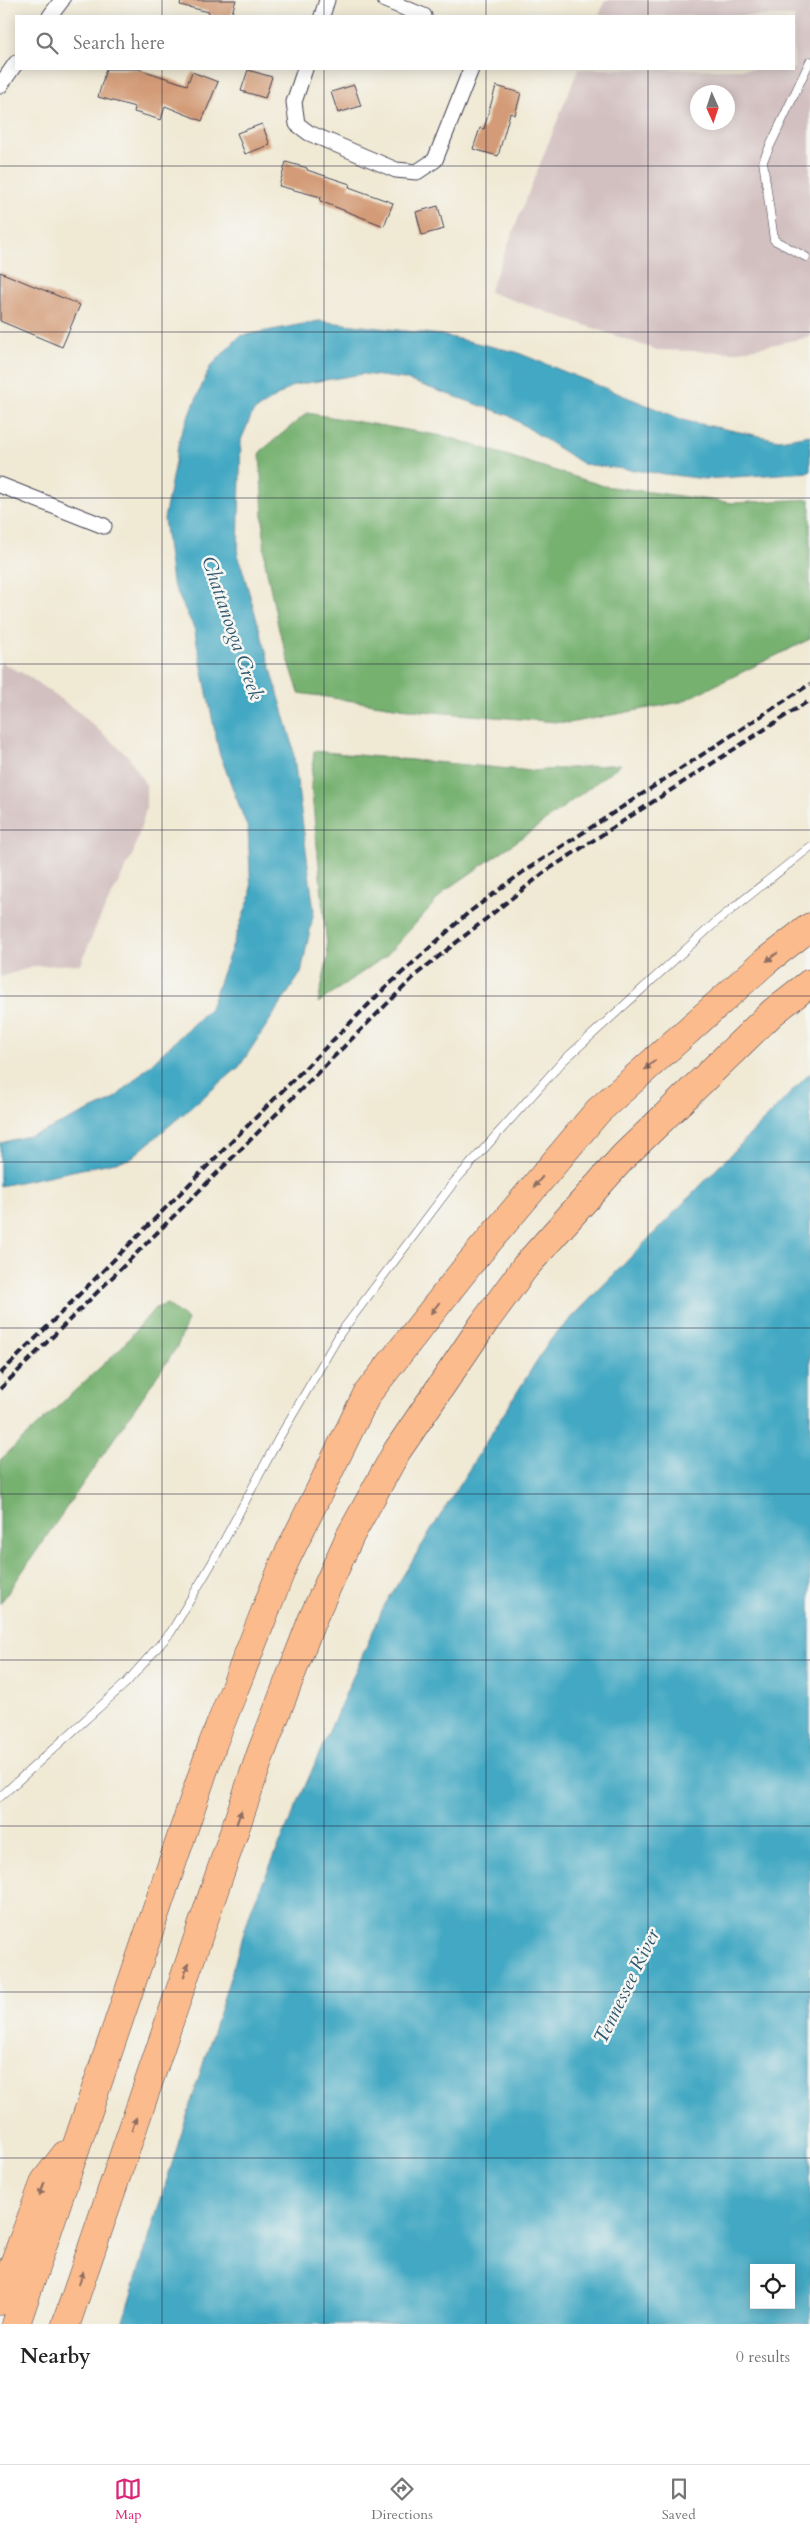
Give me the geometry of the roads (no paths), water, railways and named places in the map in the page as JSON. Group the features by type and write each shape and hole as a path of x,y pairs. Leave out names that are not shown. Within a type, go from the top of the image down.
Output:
{"highway":[{"path":"16,2324 213,1742 285,1561 367,1394 466,1268 598,1111 766,961 810,927"},
{"path":"66,2324 261,1753 312,1620 350,1536 397,1450 525,1267 624,1156 773,1012 810,983"},
{"path":"0,2301 44,2181 80,2136"}],"street":[{"path":"51,15 62,0"},
{"path":"322,15 327,0"},
{"path":"385,0 422,15"},
{"path":"0,86 15,64"},
{"path":"305,70 294,102 297,124 309,133 396,170 417,172 435,160 471,70"},
{"path":"0,485 104,526"}],"lane":[{"path":"806,257 774,240 763,161 810,61"},
{"path":"0,1798 126,1683 171,1632 212,1563 279,1438 342,1332 454,1182 563,1061 717,921 810,847"}],"water":[{"name":"Chattanooga Creek","path":"319,321 441,335 516,352 686,421 779,440 810,435 810,472 705,479 583,464 508,415 404,379 363,374 294,385 253,412 241,440 238,554 292,742 314,911 301,973 239,1067 130,1159 0,1186 0,1143 40,1133 113,1100 210,1008 251,894 248,829 219,752 194,628 172,582 164,519 180,436 210,367 240,336"},
{"name":"Tennessee River","path":"810,1073 810,2324 122,2324 252,1907 384,1606 549,1341"}],"railway":[{"path":"0,1374 383,990 468,913 523,872 810,684"},
{"path":"0,1389 418,973 546,871 810,700"}]}
